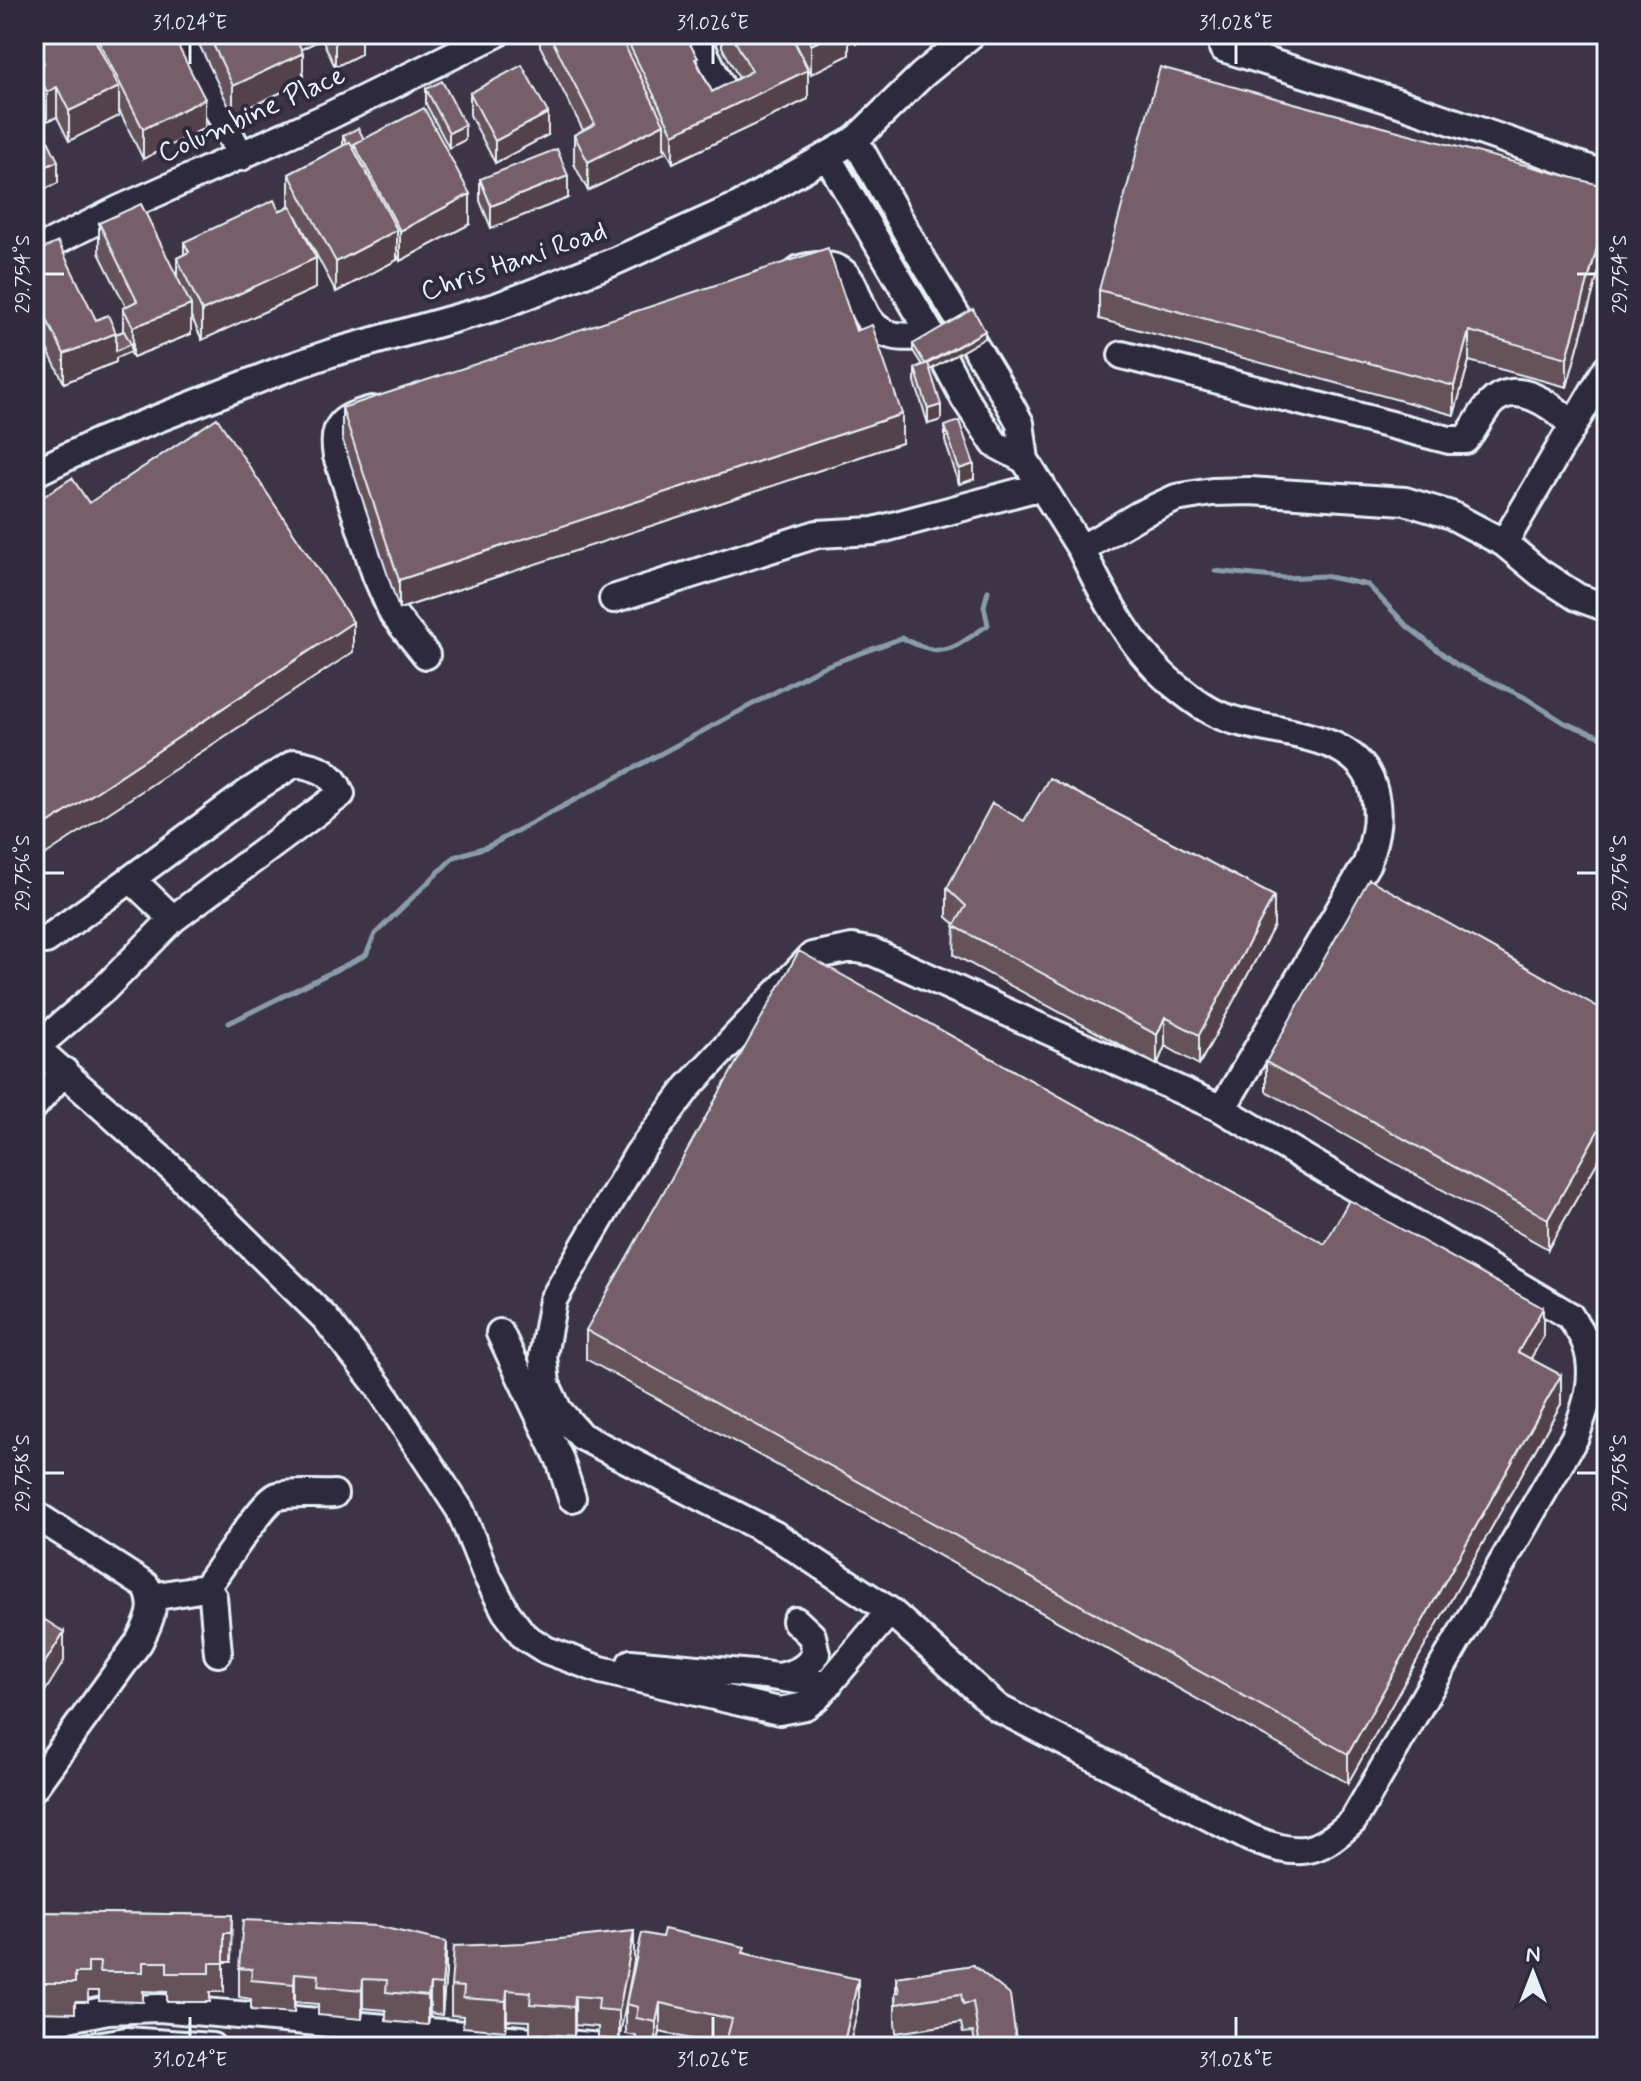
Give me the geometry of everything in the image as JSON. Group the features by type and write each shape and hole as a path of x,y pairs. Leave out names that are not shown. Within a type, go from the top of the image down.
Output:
{"street":[{"path":"180,34 241,157"},
{"name":"Columbine Place","path":"34,252 120,209 241,157 496,34"},
{"path":"695,34 725,95"},
{"name":"Chris Hani Road","path":"34,473 100,441 282,370 331,353 496,307 613,262 740,205 855,140 922,75 972,34"},
{"path":"1223,48 1399,103 1607,175"},
{"path":"855,140 916,249 1004,394 1020,423 1025,460 1081,549 1130,637 1176,687 1218,714 1330,744 1356,757 1368,773 1377,799 1377,830 1367,863 1222,1109"},
{"path":"827,156 932,336 965,399 995,444 1025,460"},
{"path":"772,281 809,267 831,265 850,277 873,324 888,334 932,336"},
{"path":"1122,355 1449,440 1465,440 1490,403 1507,393 1529,395 1556,409 1572,425"},
{"path":"1504,543 1607,368"},
{"path":"391,404 357,414 338,426 334,439 376,575 393,614 426,655"},
{"path":"613,599 817,534 874,531 1042,486"},
{"path":"1081,549 1139,515 1176,498 1225,492 1405,501 1451,515 1504,543 1540,573 1577,597 1607,608"},
{"path":"46,940 249,792 295,763 326,771 336,781 341,794 173,919 105,988 35,1047 177,1173 325,1318 379,1387 460,1510 486,1574 506,1612 524,1636 560,1656 601,1670 779,1711 805,1706 828,1685 890,1611"},
{"path":"131,879 173,919"},
{"path":"852,948 873,952 1222,1109 1570,1316 1586,1343 1591,1369 1589,1399 1575,1437 1353,1821 1331,1841 1305,1851 1278,1849 1250,1838 998,1708 890,1611 775,1535 581,1436 558,1410 546,1384 543,1356 553,1300 638,1154 688,1087 812,956 852,948"},
{"path":"34,1106 64,1071"},
{"path":"500,1333 560,1460 572,1498"},
{"path":"152,1597 205,1588 264,1506 275,1496 334,1494"},
{"path":"34,1514 146,1586 152,1597 152,1615 139,1642 34,1787"},
{"path":"205,1588 213,1597 218,1653"},
{"path":"779,1677 799,1672 809,1665 816,1654 812,1636 796,1621"},
{"path":"560,1656 779,1677 828,1685"},
{"path":"34,2025 108,2010 159,2008 601,2047"},
{"path":"90,2047 126,2041 212,2047"}],"building":[{"path":"92,34 119,87 69,111 57,87 47,92 35,67 44,63 34,42 34,36"},
{"path":"95,34 172,34 205,99 143,129"},
{"path":"208,34 294,34 303,53 233,86"},
{"path":"549,34 619,34 664,124 588,162 574,135 595,124"},
{"path":"624,34 684,34 712,92 752,71 731,34 791,34 808,70 673,134"},
{"path":"805,34 833,34 811,45"},
{"path":"522,65 548,113 495,141 470,93"},
{"path":"1160,67 1607,187 1607,211 1567,358 1469,331 1454,386 1099,290"},
{"path":"442,81 465,125 449,133 426,89"},
{"path":"424,108 470,194 400,231 354,144"},
{"path":"34,112 58,161 34,172"},
{"path":"358,128 364,139 354,144 354,149 343,136"},
{"path":"350,142 397,230 336,262 289,174"},
{"path":"557,149 568,176 491,206 480,179"},
{"path":"274,200 279,211 291,206 316,258 202,311 177,258 189,252 184,242"},
{"path":"141,204 191,305 133,327 123,308 137,301 99,223"},
{"path":"58,242 96,320 108,315 116,333 64,354 34,294 34,253"},
{"path":"828,248 856,331 872,325 902,414 399,580 342,408"},
{"path":"973,309 985,331 925,364 913,344"},
{"path":"124,331 131,344 116,351 116,334"},
{"path":"928,363 941,405 928,409 915,368"},
{"path":"217,418 353,622 34,833 34,503 72,478 89,503"},
{"path":"959,421 974,464 959,469 945,426"},
{"path":"1049,778 1274,896 1199,1035 1165,1017 1157,1035 954,926 966,906 947,888 992,803 1024,821"},
{"path":"1369,879 1607,1012 1607,1115 1548,1219 1266,1062"},
{"path":"799,951 1325,1244 1349,1200 1543,1308 1518,1352 1561,1375 1348,1754 586,1330"},
{"path":"34,1613 64,1632 34,1680"},
{"path":"34,1912 232,1915 231,1933 224,1933 224,1963 210,1963 210,1973 167,1973 167,1962 143,1962 143,1972 99,1972 100,1962 88,1962 88,1973 75,1973 75,1983 34,1983"},
{"path":"243,1920 377,1926 446,1942 442,1985 430,1984 428,1996 386,1992 387,1980 363,1979 362,1990 318,1986 319,1975 295,1973 294,1984 251,1980 252,1969 239,1968"},
{"path":"664,1929 745,1947 743,1953 858,1979 843,2047 750,2047 726,2042 732,2019 660,2003 656,2022 636,2018 638,2007 626,2004 642,1933 662,1937"},
{"path":"634,1931 619,2011 598,2009 599,1998 575,1996 574,2007 530,2004 531,1992 507,1990 506,2001 463,1998 464,1987 451,1986 454,1946 523,1943"},
{"path":"973,1965 1010,1995 1017,2047 980,2047 973,2002 963,2004 961,1994 896,2004 895,1993 899,1992 896,1977"}],"waterway":[{"path":"1215,571 1284,578 1324,576 1368,585 1407,626 1457,665 1524,697 1565,723 1607,739"},
{"path":"229,1023 366,955 375,934 454,857 489,846 820,668 902,638 929,649 956,646 988,625 984,606 988,591"}]}
